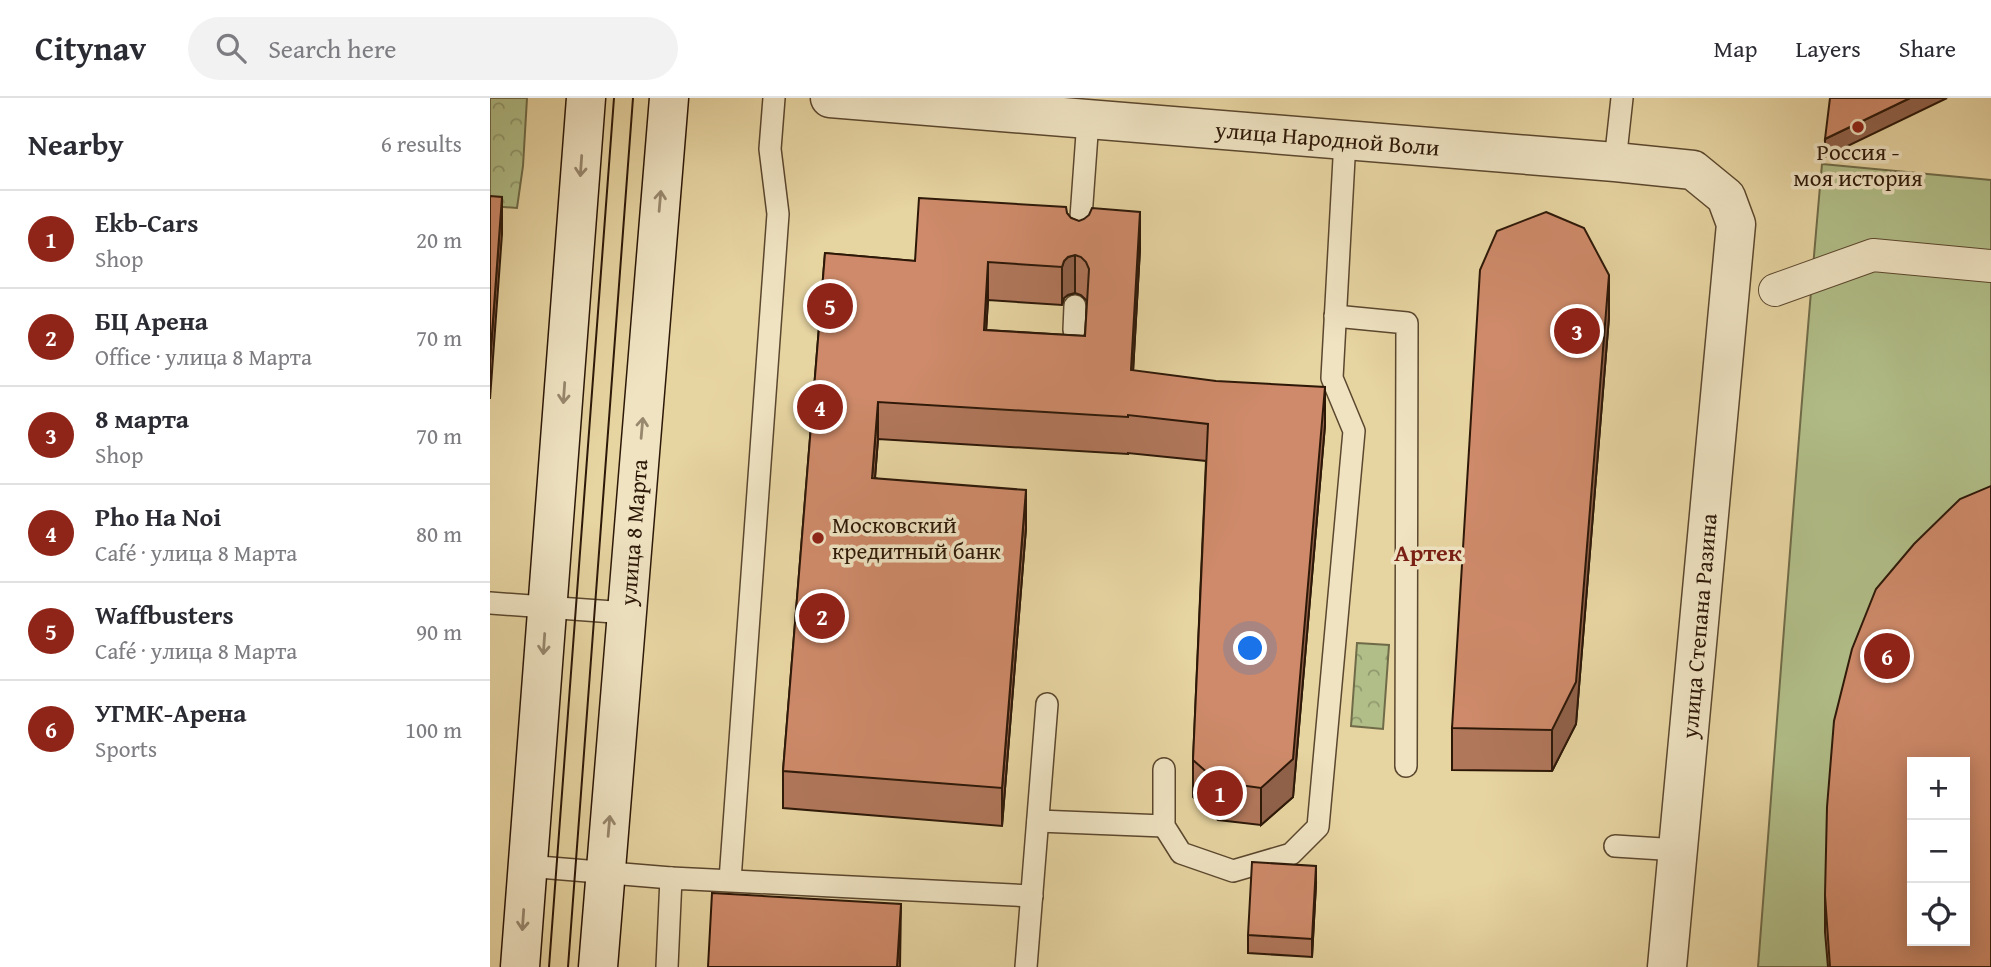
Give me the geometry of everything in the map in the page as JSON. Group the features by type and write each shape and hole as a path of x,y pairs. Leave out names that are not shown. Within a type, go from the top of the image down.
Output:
{"main road":[{"path":"520,967 586,98"},
{"name":"улица 8 Марта","path":"598,967 669,98"},
{"name":"улица Народной Воли","path":"830,98 882,100 1088,120 1693,170 1726,197 1736,224 1730,285"},
{"name":"улица Степана Разина","path":"1667,967 1730,285"}],"street":[{"path":"1775,290 1873,256 1991,266"}],"lane":[{"path":"730,880 778,214 770,149 774,98"},
{"path":"1615,162 1622,98"},
{"path":"1079,245 1088,120"},
{"path":"1164,769 1164,826 1181,853 1233,871 1291,853 1318,828 1354,431 1332,378 1345,140"},
{"path":"1074,330 1075,306"},
{"path":"1335,316 1407,323 1406,766"},
{"path":"490,603 627,613"},
{"path":"1026,967 1047,704"},
{"path":"1038,821 1164,826"},
{"path":"1615,846 1678,850"},
{"path":"527,866 671,878 1032,896"},
{"path":"667,967 671,878"}],"green space":[{"path":"490,98 527,98 523,166 517,208 490,206"},
{"path":"1822,164 1991,180 1991,967 1758,967"},
{"path":"1357,643 1389,645 1383,729 1351,726"}],"building":[{"path":"1830,98 1910,98 1825,139"},
{"path":"490,196 502,197 490,361"},
{"path":"919,198 1066,207 1071,218 1079,221 1089,215 1092,208 1140,212 1131,370 1216,381 1325,387 1293,759 1261,788 1218,782 1193,760 1208,424 1128,415 878,402 872,478 1026,490 1002,788 783,771 825,253 915,261","holes":["1068,257 1081,257 1089,269 1085,336 984,330 988,262 1062,267"]},
{"path":"1546,212 1584,228 1609,275 1576,682 1552,730 1452,728 1480,270 1497,231"},
{"path":"1991,486 1991,967 1830,967 1825,895 1827,807 1834,721 1852,649 1876,589 1914,544 1960,499"},
{"path":"1252,862 1316,866 1312,939 1248,935"},
{"path":"712,893 901,904 897,967 708,967"}],"tram line":[{"path":"549,967 614,98"},
{"path":"568,967 633,98"}],"place":[{"name":"Россия - моя история","path":"1858,127"},
{"name":"Waffbusters","path":"830,306"},
{"name":"8 марта","path":"1577,331"},
{"name":"Pho Ha Noi","path":"820,407"},
{"name":"Московский кредитный банк","path":"818,538"},
{"name":"БЦ Арена","path":"822,616"},
{"name":"УГМК-Арена","path":"1887,656"},
{"name":"Ekb-Cars","path":"1220,793"}],"district":[{"name":"Артек","path":"1428,553"}]}
